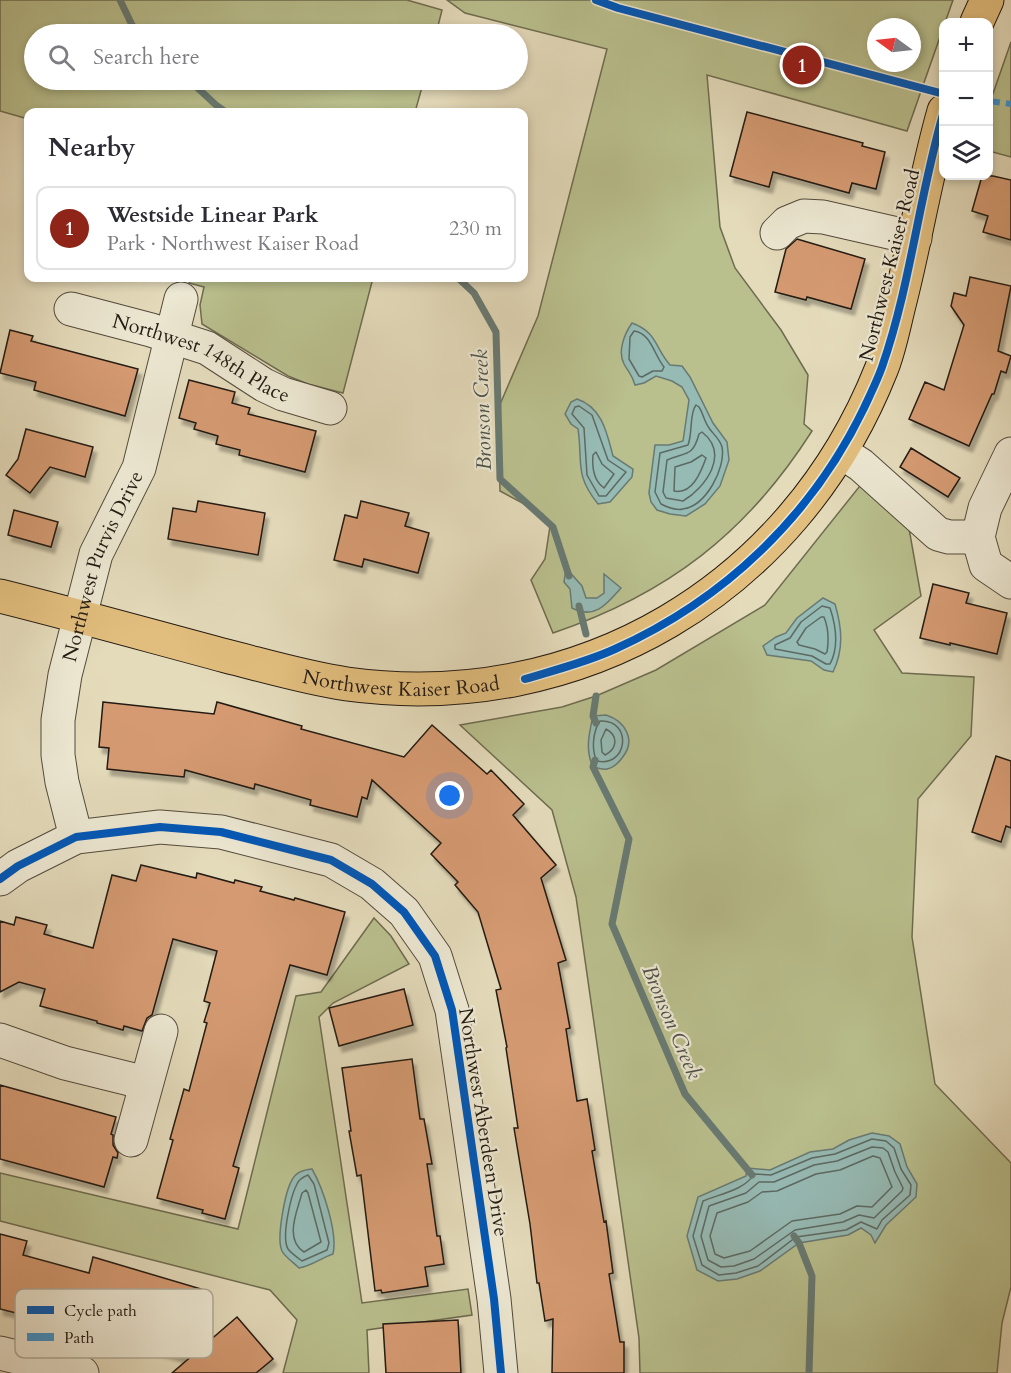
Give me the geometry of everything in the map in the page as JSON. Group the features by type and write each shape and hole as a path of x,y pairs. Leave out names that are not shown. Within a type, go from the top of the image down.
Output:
{"main road":[{"path":"979,18 987,0"},
{"name":"Northwest Kaiser Road","path":"0,596 346,684 452,688 525,679 614,650 648,633 724,585 795,517 841,452 882,369 941,126"}],"street":[{"path":"777,233 787,223 804,216 823,217 915,238"},
{"name":"Northwest Purvis Drive","path":"76,837 62,782 58,743 58,720 65,675 96,554 139,468 181,299"},
{"name":"Northwest 148th Place","path":"71,309 151,330 214,351 264,385 283,394 330,408"},
{"path":"841,452 861,465 938,534 949,537 978,537"},
{"path":"1011,454 985,508 978,537 986,565 1011,582"},
{"name":"Northwest Aberdeen Drive","path":"0,879 18,866 76,837 160,827 221,832 331,860 372,884 404,912 435,956 452,1010 495,1299 501,1373"},
{"path":"131,1140 161,1031"},
{"path":"0,1040 65,1062 146,1083"},
{"path":"0,1353 15,1357"},
{"path":"20,1358 82,1373"}],"green space":[{"path":"0,0 407,0 442,10 438,24 24,24 24,90 421,90 416,108 24,108 24,118 0,111"},
{"path":"447,0 953,0 947,18 939,18 939,40 907,131 707,75 720,227 735,268 781,330 808,375 804,424 812,431 760,500 701,556 668,579 633,599 553,633 531,580 545,559 550,526 543,514 500,491 498,409 538,316 607,49 528,29 528,24 508,24 465,13"},
{"path":"1011,42 1011,157 993,152 993,94"},
{"path":"372,282 343,393 288,376 202,324 200,305 204,287 189,283"},
{"path":"863,482 908,523 921,596 874,630 902,673 974,677 971,736 918,799 912,937 935,1084 1011,1163 1011,1287 1002,1323 997,1373 640,1373 639,1338 576,897 552,810 460,725 562,707 596,696 656,670 765,605"},
{"path":"374,918 391,936 409,964 333,1003 319,1017 362,1303 468,1289 472,1315 367,1330 369,1373 283,1373 297,1320 270,1290 0,1221 0,1173 238,1229 296,996 321,992"}],"water":[{"path":"632,323 651,336 670,365 682,366 713,423 727,442 729,460 720,486 705,504 686,516 657,510 651,502 649,493 655,445 669,445 683,441 689,400 682,387 656,376 635,385 621,354 625,337"},
{"path":"577,399 598,414 606,430 613,456 633,469 632,477 610,502 598,504 590,494 582,476 578,429 571,424 565,414 571,402"},
{"path":"566,568 582,586 586,598 597,598 604,593 604,574 621,588 600,608 594,611 580,611 572,608 570,589 564,582"},
{"path":"823,598 835,604 839,622 840,647 833,672 824,670 811,661 767,655 763,646 786,633 797,618"},
{"path":"606,715 623,726 629,738 626,751 619,761 604,769 593,767 588,742 593,716"},
{"path":"872,1133 889,1136 900,1144 907,1167 917,1184 916,1197 886,1225 875,1243 871,1235 861,1228 848,1235 799,1243 760,1271 737,1279 718,1281 697,1270 687,1236 698,1197 746,1176 747,1168 770,1170 810,1152 833,1149 849,1140"},
{"path":"312,1169 321,1187 331,1223 333,1254 299,1268 287,1258 280,1245 282,1216 292,1180 300,1172"}],"building":[{"path":"747,112 863,143 862,146 885,152 876,189 852,183 849,193 773,172 769,187 730,176"},
{"path":"993,176 1011,180 1011,240 983,232 988,216 972,211 981,180 993,180"},
{"path":"797,239 865,259 851,309 807,297 806,300 775,292 786,249"},
{"path":"970,277 1011,286 998,351 1011,356 1006,373 1001,371 994,394 992,394 969,446 909,419 925,382 944,390 964,325 951,306 954,293 966,296"},
{"path":"10,330 33,336 31,341 138,369 125,416 34,390 36,382 0,373"},
{"path":"189,380 235,392 232,403 250,408 248,414 316,431 305,472 239,455 240,450 216,444 218,436 194,429 196,423 179,418"},
{"path":"26,429 93,447 85,477 50,467 30,493 6,475 18,459"},
{"path":"911,448 960,478 948,497 900,467"},
{"path":"198,501 265,513 258,555 168,539 173,508 196,512"},
{"path":"361,501 409,513 405,526 429,533 418,573 364,559 362,567 334,560 345,515 357,518"},
{"path":"14,510 58,522 51,547 8,535"},
{"path":"933,584 969,593 966,603 1007,613 997,654 920,638"},
{"path":"103,702 214,714 217,702 302,726 301,729 404,757 432,725 487,774 491,770 524,804 513,815 556,865 541,878 566,960 558,963 570,1028 566,1029 577,1101 587,1099 595,1150 592,1151 604,1222 606,1221 613,1273 609,1274 620,1342 624,1342 624,1373 552,1373 553,1319 545,1321 539,1283 537,1283 514,1128 518,1128 507,1047 496,990 501,989 478,912 455,885 458,882 431,854 441,843 372,780 367,799 362,797 357,817 310,805 311,800 255,784 254,789 185,770 184,777 107,769 109,748 99,747"},
{"path":"996,756 1011,761 1011,828 1006,826 1001,842 972,832"},
{"path":"141,865 196,878 197,873 234,883 235,880 262,887 260,891 345,912 327,975 290,965 233,1166 239,1168 225,1219 202,1213 203,1210 157,1198 184,1089 189,1091 207,1023 204,1022 210,1003 204,1001 217,951 173,939 152,1015 147,1018 142,1031 124,1026 123,1030 40,1006 45,989 19,982 0,992 0,921 14,925 16,917 47,925 44,934 93,948 112,875 136,881"},
{"path":"404,989 413,1025 339,1046 329,1008"},
{"path":"412,1059 420,1119 424,1119 432,1164 427,1164 437,1236 440,1236 444,1264 425,1267 428,1286 382,1293 381,1290 375,1291 361,1175 357,1176 342,1068"},
{"path":"0,1085 116,1117 111,1134 113,1145 118,1153 117,1158 113,1157 104,1187 0,1159"},
{"path":"0,1234 27,1241 23,1255 89,1273 93,1257 201,1289 15,1289 15,1313 0,1309"},
{"path":"237,1317 273,1359 256,1373 172,1373 189,1358 213,1358 213,1338"},
{"path":"458,1320 461,1373 386,1373 383,1324"}],"waterway":[{"name":"Bronson Creek","path":"120,0 132,24"},
{"name":"Bronson Creek","path":"200,90 220,108"},
{"name":"Bronson Creek","path":"462,282 474,293 496,332 500,479 553,527 569,576"},
{"name":"Bronson Creek","path":"579,606 586,634"},
{"name":"Bronson Creek","path":"596,696 593,716 596,723"},
{"name":"Bronson Creek","path":"595,760 593,767 629,839 612,924 685,1094 752,1175"},
{"name":"Bronson Creek","path":"794,1236 812,1276 809,1373"}],"marked path":[{"path":"993,102 1011,104"}],"cycle path":[{"path":"596,0 618,8 939,93"},
{"path":"525,679 604,654 655,629 693,606 761,551 791,519 818,484 843,447 882,367 908,272 940,126"},
{"path":"0,879 18,866 76,837 160,827 221,832 331,860 372,884 404,912 435,956 452,1010 494,1299 501,1373"}],"place":[{"name":"Westside Linear Park","path":"802,65"}]}
